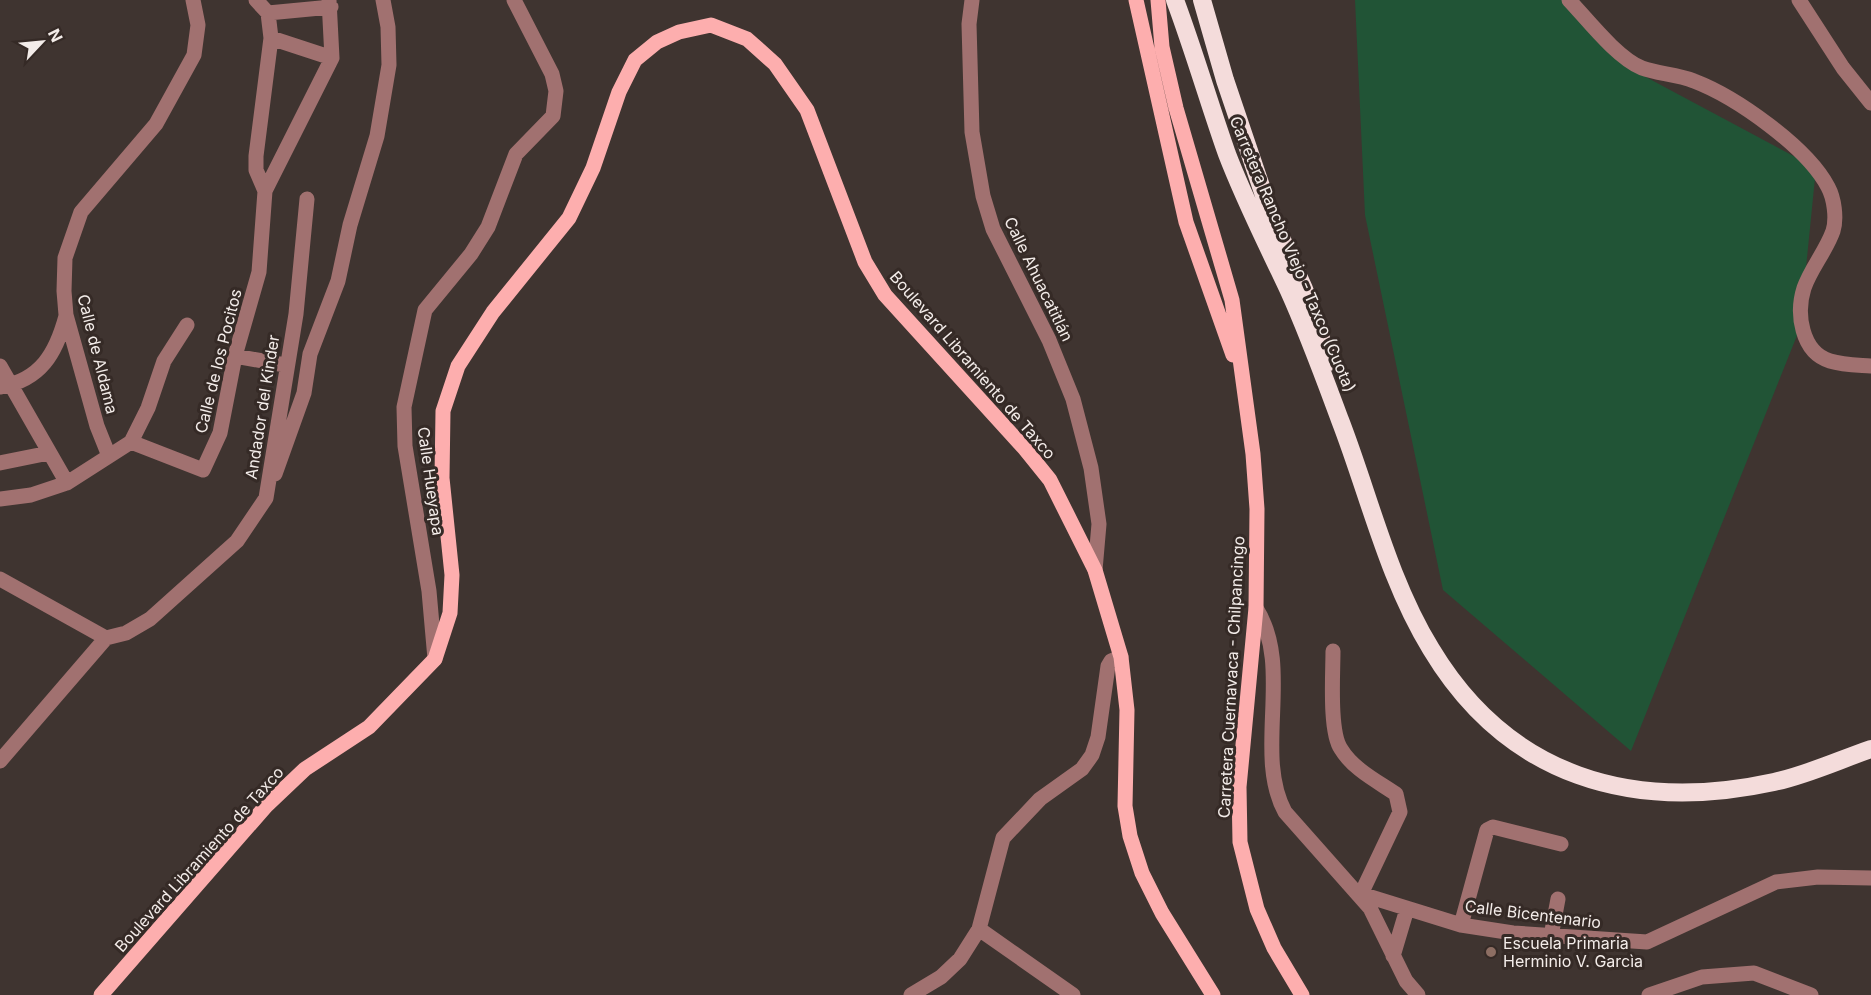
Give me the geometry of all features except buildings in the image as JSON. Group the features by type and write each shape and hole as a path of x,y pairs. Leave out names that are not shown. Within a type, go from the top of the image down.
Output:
{"highway":[{"name":"Carretera Rancho Viejo - Taxco (Cuota)","path":"1175,0 1227,155 1290,295 1341,420 1391,561 1414,618 1450,678 1469,702 1502,735 1565,771 1604,784 1674,794 1775,782 1871,749"},
{"name":"Carretera Rancho Viejo - Taxco (Cuota)","path":"1202,0 1225,80 1270,213 1304,289 1329,359 1341,420"}],"main road":[{"name":"Carretera Cuernavaca - Chilpancingo","path":"1136,0 1186,222 1244,384"},
{"name":"Carretera Cuernavaca - Chilpancingo","path":"1158,0 1162,47 1203,208 1232,300 1253,454 1257,509 1256,608 1239,787 1240,842 1257,909 1296,993"},
{"name":"Boulevard Libramiento de Taxco","path":"101,995 266,806 305,769 369,727 435,659 450,613 452,575 442,478 443,411 458,366 493,312 569,218 593,168 619,92 634,60 657,42 679,32 711,25 747,39 775,64 807,110 865,262 885,295 1025,448 1050,480 1095,570 1121,657 1127,710 1125,806 1130,836 1142,873 1162,913 1212,995"}],"street":[{"name":"Calle de Aldama","path":"109,456 97,426 66,315 65,258 81,212 156,124 194,55 198,25 193,0"},
{"path":"256,0 268,13 271,38 256,156 256,170 265,191"},
{"path":"266,498 304,393 310,354 338,281 350,225 377,136 385,93 388,27 382,0"},
{"name":"Calle Hueyapa","path":"435,659 429,591 405,446 404,406 426,310 471,254 488,227 516,154 553,116 556,91 552,75 514,0"},
{"name":"Calle Ahuacatitlán","path":"972,0 969,24 972,132 983,196 993,229 1049,339 1073,399 1091,468 1099,524 1095,570"},
{"path":"1569,0 1594,29 1640,68 1696,81 1741,106 1796,147 1816,168 1829,189 1834,211 1834,229 1804,288 1801,315 1805,338 1814,351 1829,361 1871,366"},
{"path":"1799,0 1843,68 1871,103"},
{"path":"265,191 285,157 319,79 332,58 330,4 268,13"},
{"path":"271,38 332,58"},
{"name":"Calle de los Pocitos","path":"131,442 203,470 220,433 236,356 259,272 265,191"},
{"name":"Andador del Kinder","path":"106,638 126,633 150,619 237,542 266,498 285,365 296,314 307,199"},
{"path":"5,386 33,375 45,363 58,345 66,315"},
{"path":"0,499 31,495 67,483 131,442 148,408 164,361 186,325"},
{"path":"236,356 285,365"},
{"path":"0,366 5,386 67,483"},
{"path":"0,463 49,453"},
{"path":"0,579 106,638 0,761"},
{"path":"1256,608 1267,628 1269,642 1274,706 1275,784 1279,800 1299,829 1361,894 1380,924 1406,981 1418,995"},
{"path":"1333,651 1333,710 1340,749 1358,768 1396,794 1399,802 1400,812 1361,894"},
{"path":"911,995 941,977 960,959 979,929 1004,838 1041,799 1082,769 1092,755 1098,737 1108,666 1111,661 1121,657"},
{"path":"1461,925 1487,830 1494,827 1561,844"},
{"name":"Calle Bicentenario","path":"1361,894 1461,925 1551,936 1647,942 1776,882 1818,877 1871,878"},
{"path":"1551,936 1558,899"},
{"path":"1393,956 1407,909"},
{"path":"979,929 1068,993"},
{"path":"1650,995 1702,977 1754,974 1811,995"}],"green space":[{"path":"1355,0 1579,0 1644,76 1816,168 1800,328 1631,751 1443,590 1365,215"}],"place":[{"name":"Escuela Primaria Herminio V. Garcìa","path":"1491,952"}]}
